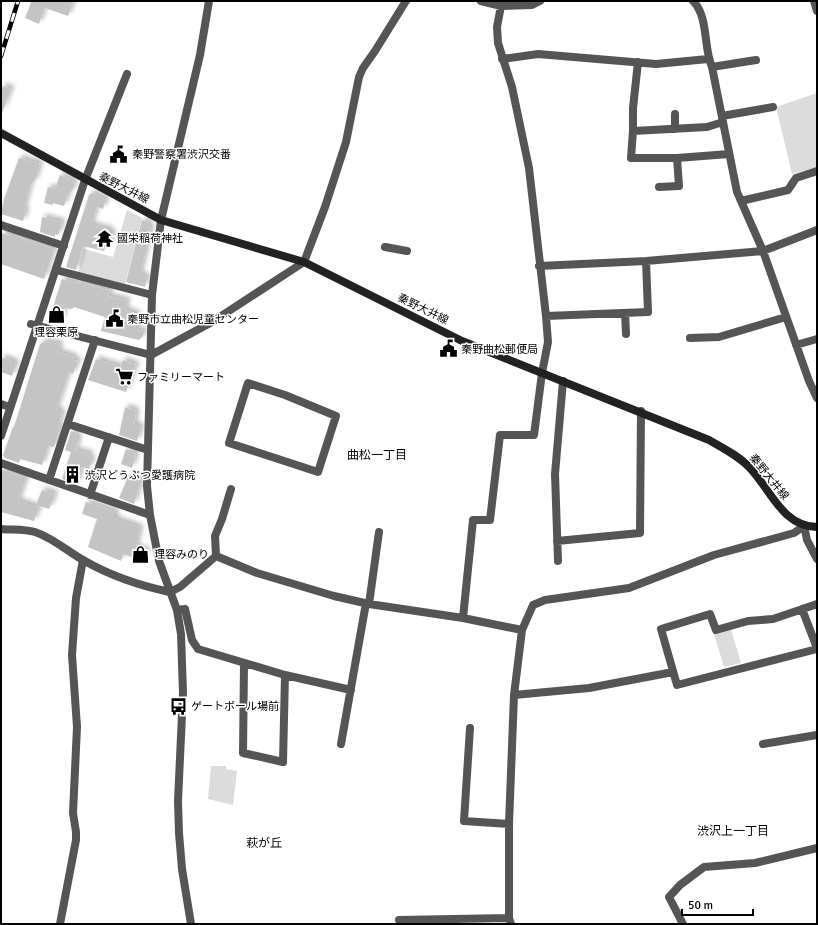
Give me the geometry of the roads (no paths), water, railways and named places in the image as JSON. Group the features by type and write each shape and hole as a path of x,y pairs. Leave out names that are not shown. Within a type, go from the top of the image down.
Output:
{"main road":[{"name":"秦野大井線","path":"1,133 85,180 162,220 304,262 462,340 641,411 709,440 740,459 751,468 780,509 792,520 804,526 817,527"}],"street":[{"path":"192,924 182,869 181,801 183,678 181,634 177,610 159,561 150,515 147,486 152,295 162,220 200,55 209,1"},
{"path":"34,325 151,355 212,322 304,262 325,207 346,142 359,77 363,68 375,52 406,1"},
{"path":"481,1 501,6 532,5 540,1"},
{"path":"692,1 704,27 708,59 712,67 729,154 741,201 763,251 786,318 817,398"},
{"path":"814,1 817,11"},
{"path":"463,618 473,520 490,520 500,435 534,435 542,373 548,342 528,168 512,87 498,43 497,27 501,6"},
{"path":"502,59 538,54 656,64 708,59"},
{"path":"712,67 756,60"},
{"path":"638,62 633,108 634,131 631,158 677,158 729,154"},
{"path":"1,436 34,325 56,270 85,180 127,74"},
{"path":"634,131 675,130 707,127 722,119 773,107"},
{"path":"674,114 675,130"},
{"path":"659,187 679,186 677,158"},
{"path":"741,201 788,190 796,178 817,171"},
{"path":"2,225 64,246"},
{"path":"539,266 646,261 763,251 817,230"},
{"path":"386,247 407,251"},
{"path":"546,316 648,312 646,261"},
{"path":"56,270 152,295"},
{"path":"625,313 626,334"},
{"path":"690,338 719,337 786,318"},
{"path":"796,345 817,339"},
{"path":"50,480 95,340"},
{"path":"558,561 555,474 563,381"},
{"path":"248,383 285,395 336,416 318,472 230,443 248,383"},
{"path":"1,404 10,407"},
{"path":"557,541 640,533 641,411"},
{"path":"68,424 148,450"},
{"path":"90,495 109,437"},
{"path":"1,463 150,515"},
{"path":"216,556 215,536 231,489"},
{"path":"399,920 510,921 509,824 514,695 522,630 533,605 538,602 630,588 714,555 794,533 804,526 807,540 817,559"},
{"path":"1,529 33,532 57,543 84,560 155,589 170,592 180,587 216,556"},
{"path":"341,744 380,532"},
{"path":"216,556 257,572 334,596 367,604 463,618 522,630"},
{"path":"60,924 76,840 72,813 77,727 72,655 76,598 84,560"},
{"path":"802,609 817,649 677,685 661,629 710,614 716,630 748,621 772,619 802,609 817,604"},
{"path":"177,610 185,609 192,640 198,649 244,664 285,675 351,690"},
{"path":"244,664 243,753 283,762 285,675"},
{"path":"514,695 589,688 673,672"},
{"path":"470,728 464,821 509,824"},
{"path":"763,744 817,735"},
{"path":"683,924 668,897 680,885 704,867 755,863 817,848"}],"railway":[{"path":"1,56 18,1"}],"place":[{"name":"秦野警察署渋沢交番","path":"119,154"},
{"name":"國栄稲荷神社","path":"104,238"},
{"name":"理容栗原","path":"56,314"},
{"name":"秦野市立曲松児童センター","path":"114,319"},
{"name":"秦野曲松郵便局","path":"448,349"},
{"name":"ファミリーマート","path":"124,377"},
{"name":"渋沢どうぶつ愛護病院","path":"72,475"},
{"name":"理容みのり","path":"141,554"},
{"name":"ゲートボール場前","path":"178,706"}],"district":[{"name":"曲松一丁目","path":"377,455"},
{"name":"渋沢上一丁目","path":"733,831"},
{"name":"萩が丘","path":"264,843"}]}
